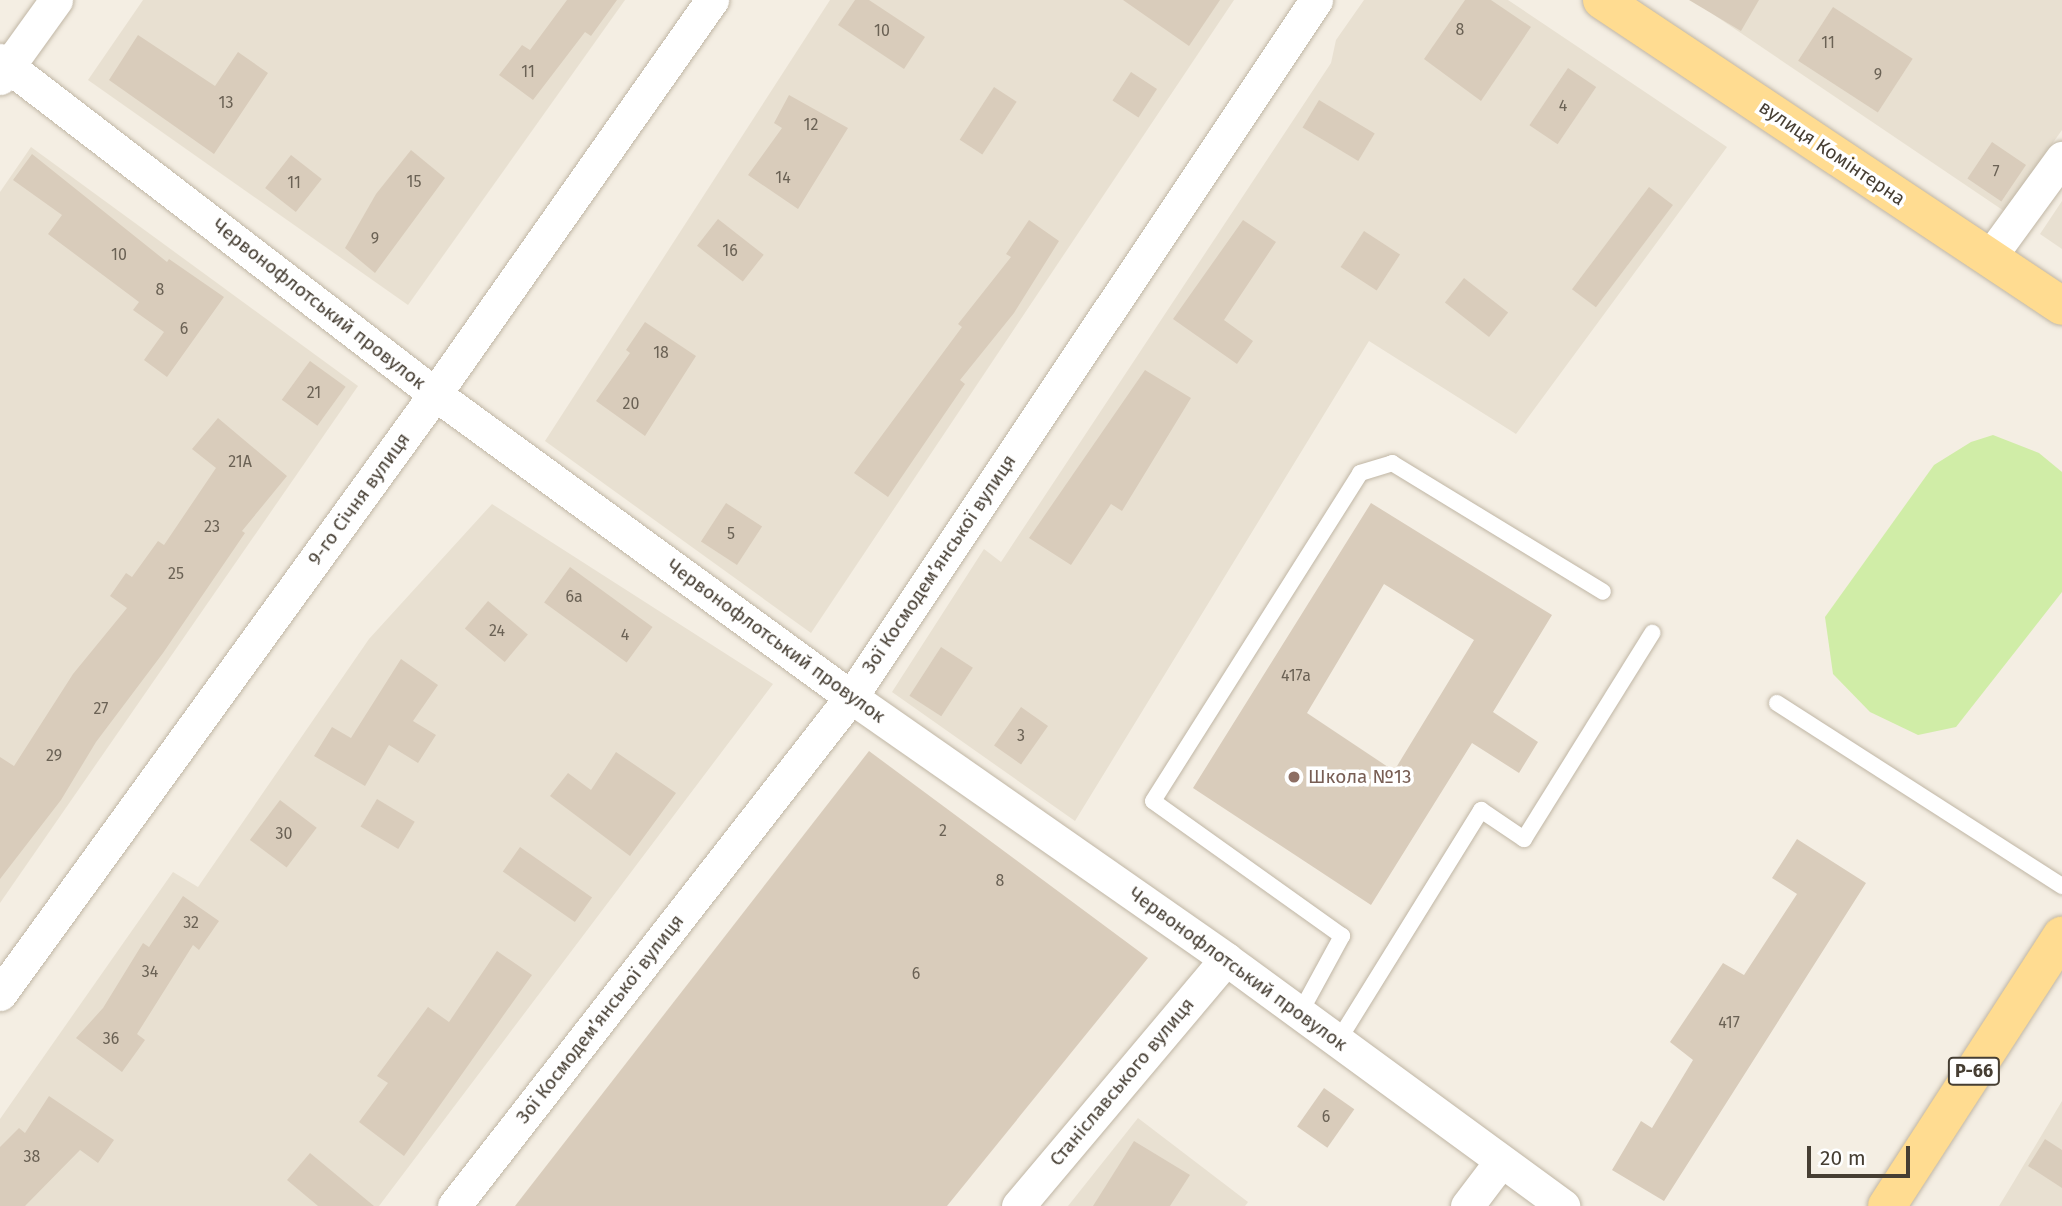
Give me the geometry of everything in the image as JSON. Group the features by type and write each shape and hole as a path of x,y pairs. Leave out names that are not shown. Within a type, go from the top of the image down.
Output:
{"main road":[{"name":"вулиця Комінтерна","path":"1602,0 2062,306"},
{"name":"Р-66","path":"1887,1206 2062,936"}],"street":[{"path":"3,68 56,0"},
{"name":"9-го Січня вулиця","path":"0,994 435,394 712,0"},
{"name":"Зої Космодем’янської вулиця","path":"454,1206 851,696 1316,0"},
{"name":"Червонофлотський провулок","path":"3,68 435,394 851,696 1226,959 1563,1206"},
{"path":"1989,258 2062,158"},
{"name":"Станіславського вулиця","path":"1018,1206 1226,959"},
{"path":"1467,1206 1502,1161"}],"lane":[{"path":"1300,1013 1342,936 1153,801 1360,473 1392,463 1604,592"},
{"path":"1338,1041 1481,810 1524,839 1652,633"},
{"path":"1777,704 2062,886"}],"shaded area":[{"path":"143,0 625,0 408,305 88,80"},
{"path":"830,0 1234,0 811,633 545,441"},
{"path":"1364,0 1508,0 1727,147 1516,434 1369,341 1075,821 892,692 984,549 1001,562 1331,63 1336,40"},
{"path":"1692,0 2062,0 2062,130 2004,211"},
{"path":"31,147 358,386 0,903 0,192"},
{"path":"2062,201 2062,249 2040,234"},
{"path":"492,504 773,684 379,1206 0,1206 0,1119 173,872 198,887 369,639"},
{"path":"2062,1101 2062,1206 1999,1206 2013,1183"},
{"path":"1138,1118 1248,1202 1245,1206 1068,1206"}],"green space":[{"path":"1993,435 2039,453 2062,472 2062,592 1956,727 1918,735 1870,712 1833,674 1825,617 1934,465 1971,442"}],"building":[{"path":"567,0 617,0 591,36 585,32 533,100 499,75 522,45 530,50"},
{"path":"855,0 869,0 925,37 904,69 838,25"},
{"path":"1123,0 1220,0 1189,46"},
{"path":"1465,0 1491,0 1531,27 1481,101 1424,59"},
{"path":"1689,0 1759,0 1741,31"},
{"path":"1833,7 1913,59 1878,112 1798,61"},
{"path":"138,35 215,86 238,52 268,73 214,154 109,80"},
{"path":"1568,68 1596,87 1558,144 1529,125"},
{"path":"1131,72 1157,89 1138,117 1112,101"},
{"path":"994,87 1017,102 982,155 960,140"},
{"path":"789,95 848,128 798,209 748,175 782,128 774,123"},
{"path":"1319,100 1375,133 1358,161 1303,127"},
{"path":"1992,142 2026,165 2001,201 1967,178"},
{"path":"411,150 445,178 375,273 345,248 376,194"},
{"path":"32,154 167,262 169,259 224,297 167,377 144,360 164,332 133,310 139,302 48,234 62,215 13,180"},
{"path":"291,155 322,179 296,212 265,188"},
{"path":"1649,187 1673,205 1596,307 1572,289"},
{"path":"718,219 764,255 743,282 697,246"},
{"path":"1029,220 1059,241 1014,313 960,380 965,384 888,497 854,473 962,327 958,324 1011,257 1006,254"},
{"path":"1243,220 1276,242 1224,320 1253,341 1237,364 1173,319"},
{"path":"1364,231 1400,254 1377,290 1341,267"},
{"path":"1464,278 1508,312 1489,337 1445,302"},
{"path":"645,322 696,356 645,436 596,401 630,353 626,350"},
{"path":"310,361 346,387 317,426 282,400"},
{"path":"1145,370 1191,398 1122,511 1111,504 1071,565 1029,538"},
{"path":"218,418 287,476 242,531 245,533 163,653 96,742 61,800 0,879 0,757 14,766 73,674 127,608 110,596 126,573 132,577 158,541 164,545 216,468 192,449"},
{"path":"726,503 762,526 737,565 701,542"},
{"path":"1371,503 1552,615 1493,712 1538,742 1519,773 1472,743 1371,905 1193,788","holes":["1384,584 1474,640 1394,771 1307,713"]},
{"path":"570,567 653,627 627,663 544,603"},
{"path":"488,601 528,634 505,662 465,629"},
{"path":"941,647 973,668 941,716 909,696"},
{"path":"401,659 438,685 413,721 436,735 418,763 389,745 365,786 314,756 332,727 351,738"},
{"path":"1021,707 1048,726 1021,764 994,746"},
{"path":"869,751 1148,958 947,1206 515,1206"},
{"path":"616,752 676,793 630,856 550,796 568,773 591,790"},
{"path":"377,799 415,822 398,849 361,826"},
{"path":"280,800 317,828 287,868 250,840"},
{"path":"1797,839 1866,883 1664,1201 1612,1170 1641,1121 1652,1128 1693,1060 1670,1042 1723,963 1744,975 1797,894 1772,878"},
{"path":"520,847 592,897 575,922 503,872"},
{"path":"183,896 219,921 199,950 193,945 137,1034 145,1040 122,1072 76,1038 103,1008 143,943 149,947"},
{"path":"497,951 532,975 404,1156 359,1122 388,1083 377,1076 428,1007 449,1022"},
{"path":"1324,1088 1354,1109 1327,1148 1297,1127"},
{"path":"49,1096 114,1140 98,1163 80,1150 25,1206 0,1206 0,1147 19,1128 25,1133"},
{"path":"2045,1139 2062,1150 2062,1188 2028,1166"},
{"path":"1134,1141 1190,1175 1170,1206 1093,1206"},
{"path":"310,1153 374,1206 318,1206 287,1180"}],"place":[{"name":"Школа №13","path":"1294,777"}]}
